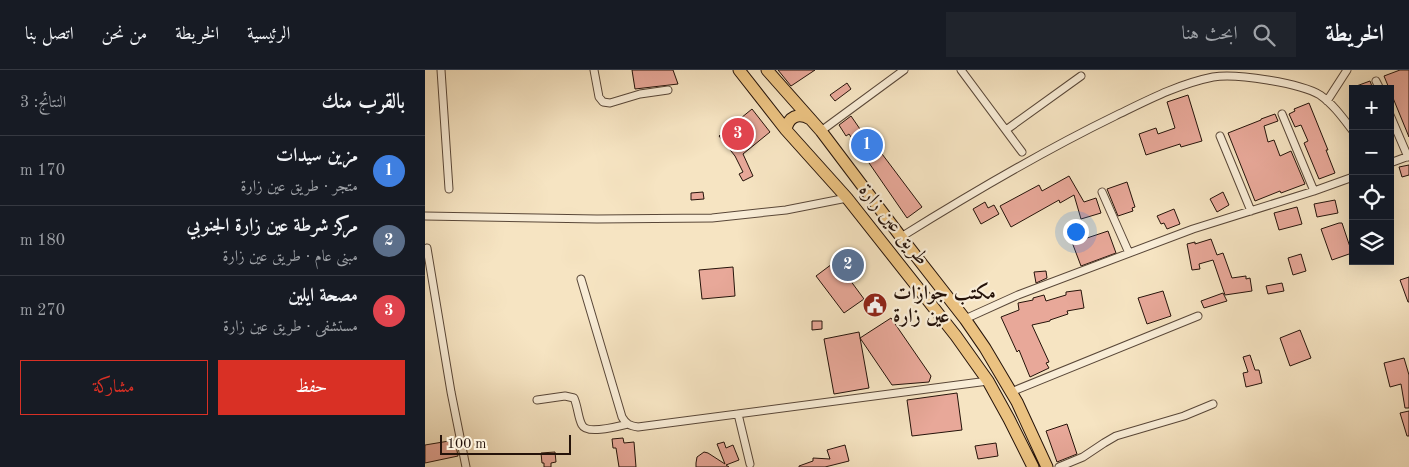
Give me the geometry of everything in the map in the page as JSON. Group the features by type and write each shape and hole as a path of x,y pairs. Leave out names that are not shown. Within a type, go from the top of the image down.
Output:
{"main road":[{"name":"طريق عين زارة","path":"739,70 785,130 847,198 956,336 988,381 1033,467"},
{"name":"طريق عين زارة","path":"767,70 821,131 965,319 1011,392 1047,467"},
{"path":"785,130 789,121 796,116 801,115 810,119"}],"street":[{"path":"441,70 449,189"},
{"path":"593,70 599,97 607,103 668,90"},
{"path":"821,131 904,70"},
{"path":"961,70 1022,152"},
{"path":"1327,100 1347,70"},
{"path":"1006,130 1081,76"},
{"path":"901,237 998,178 1067,140 1137,105 1191,82 1214,77 1236,76 1304,88 1327,100 1352,130"},
{"path":"1376,81 1378,85"},
{"path":"1282,114 1314,191"},
{"path":"1394,124 1408,157 1394,162"},
{"path":"1220,136 1251,211"},
{"path":"965,319 1018,295 1193,229 1349,178"},
{"path":"1102,192 1129,253"},
{"path":"425,216 630,219 712,218 785,210 847,198"},
{"path":"427,248 451,392 466,467"},
{"path":"581,279 620,409 625,422 631,426 638,427 988,381"},
{"path":"1011,392 1198,316"},
{"path":"537,400 565,396 574,398 581,425 588,430 628,424"},
{"path":"1059,467 1083,458 1116,436 1183,416 1213,404"},
{"path":"738,414 750,464"}],"building":[{"path":"632,70 673,70 678,84 635,89"},
{"path":"778,70 815,70 791,86"},
{"path":"1400,70 1409,70 1409,137 1394,100 1394,85 1388,85 1384,76"},
{"path":"1370,81 1372,85 1359,85"},
{"path":"847,83 851,89 835,101 830,95"},
{"path":"1188,95 1202,141 1181,147 1180,144 1146,155 1139,134 1156,128 1158,134 1175,128 1167,102"},
{"path":"1309,103 1335,173 1319,179 1304,143 1308,141 1301,125 1295,127 1289,114 1295,111 1294,109"},
{"path":"752,109 770,132 743,154 753,176 743,181 739,174 743,172 735,156 719,136"},
{"path":"1275,114 1278,121 1264,126 1268,142 1274,140 1280,156 1291,151 1305,184 1255,201 1228,133"},
{"path":"851,116 862,132 864,130 922,207 907,218 849,134 846,136 839,125"},
{"path":"1409,165 1409,175 1402,177 1399,167"},
{"path":"1069,176 1084,202 1096,198 1101,213 1081,219 1074,195 1060,203 1059,200 1011,227 1000,206 1039,185 1042,191"},
{"path":"1127,182 1135,207 1132,208 1133,211 1118,216 1107,189"},
{"path":"703,192 704,199 691,200 691,193"},
{"path":"1223,192 1229,205 1217,212 1210,199"},
{"path":"1335,200 1338,213 1317,217 1314,204"},
{"path":"985,202 988,208 994,205 999,214 981,224 973,209"},
{"path":"1297,207 1302,224 1279,230 1274,213"},
{"path":"1174,209 1180,224 1167,229 1164,223 1161,224 1157,216"},
{"path":"1082,223 1087,238 1108,231 1116,253 1081,266 1067,229"},
{"path":"1342,223 1349,244 1349,254 1332,260 1321,229"},
{"path":"1211,239 1217,255 1223,253 1232,278 1246,276 1246,279 1250,278 1252,291 1225,295 1213,260 1199,264 1200,269 1192,270 1187,244 1195,242 1195,244"},
{"path":"1301,254 1306,271 1293,275 1288,258"},
{"path":"836,261 864,299 844,313 816,276"},
{"path":"733,267 735,296 702,299 699,270"},
{"path":"1046,271 1047,278 1036,283 1034,272"},
{"path":"1409,277 1409,302 1408,302 1400,280"},
{"path":"1282,283 1284,291 1268,294 1266,286"},
{"path":"1081,290 1084,308 1067,311 1068,314 1032,325 1049,362 1046,363 1049,368 1030,377 1019,350 1017,352 1001,317 1019,310 1018,303 1033,300 1033,298 1044,295 1046,301 1066,295 1066,292"},
{"path":"1163,291 1171,316 1147,324 1138,298"},
{"path":"1223,293 1227,301 1204,308 1201,301"},
{"path":"891,318 931,376 929,382 892,385 860,338"},
{"path":"812,321 822,321 822,329 812,330"},
{"path":"1300,330 1311,358 1290,366 1280,338"},
{"path":"859,332 869,388 834,394 824,339"},
{"path":"1250,355 1255,370 1259,370 1262,383 1246,387 1243,373 1248,372 1243,357"},
{"path":"1404,358 1409,375 1409,408 1405,408 1401,384 1390,387 1384,363"},
{"path":"957,393 962,430 912,436 907,400"},
{"path":"1409,411 1409,436 1407,436 1400,413"},
{"path":"1067,424 1077,454 1057,462 1046,431"},
{"path":"623,438 624,443 634,442 636,467 619,467 616,448 613,448 612,439"},
{"path":"455,440 458,456 425,463 425,445"},
{"path":"724,442 726,448 733,445 739,460 726,465 729,467 696,467 697,457 704,452 725,464 717,444"},
{"path":"996,443 998,456 978,459 975,446"},
{"path":"845,445 849,461 825,467 799,467 813,461 813,458 830,459 827,450"},
{"path":"555,452 556,462 551,463 551,467 544,467 541,453"}],"place":[{"name":"مصحة ايلين","path":"738,134"},
{"name":"مزين سيدات","path":"867,145"},
{"name":"مركز شرطة عين زارة الجنوبي","path":"848,265"},
{"name":"مكتب جوازات عين زارة","path":"875,305"}]}
